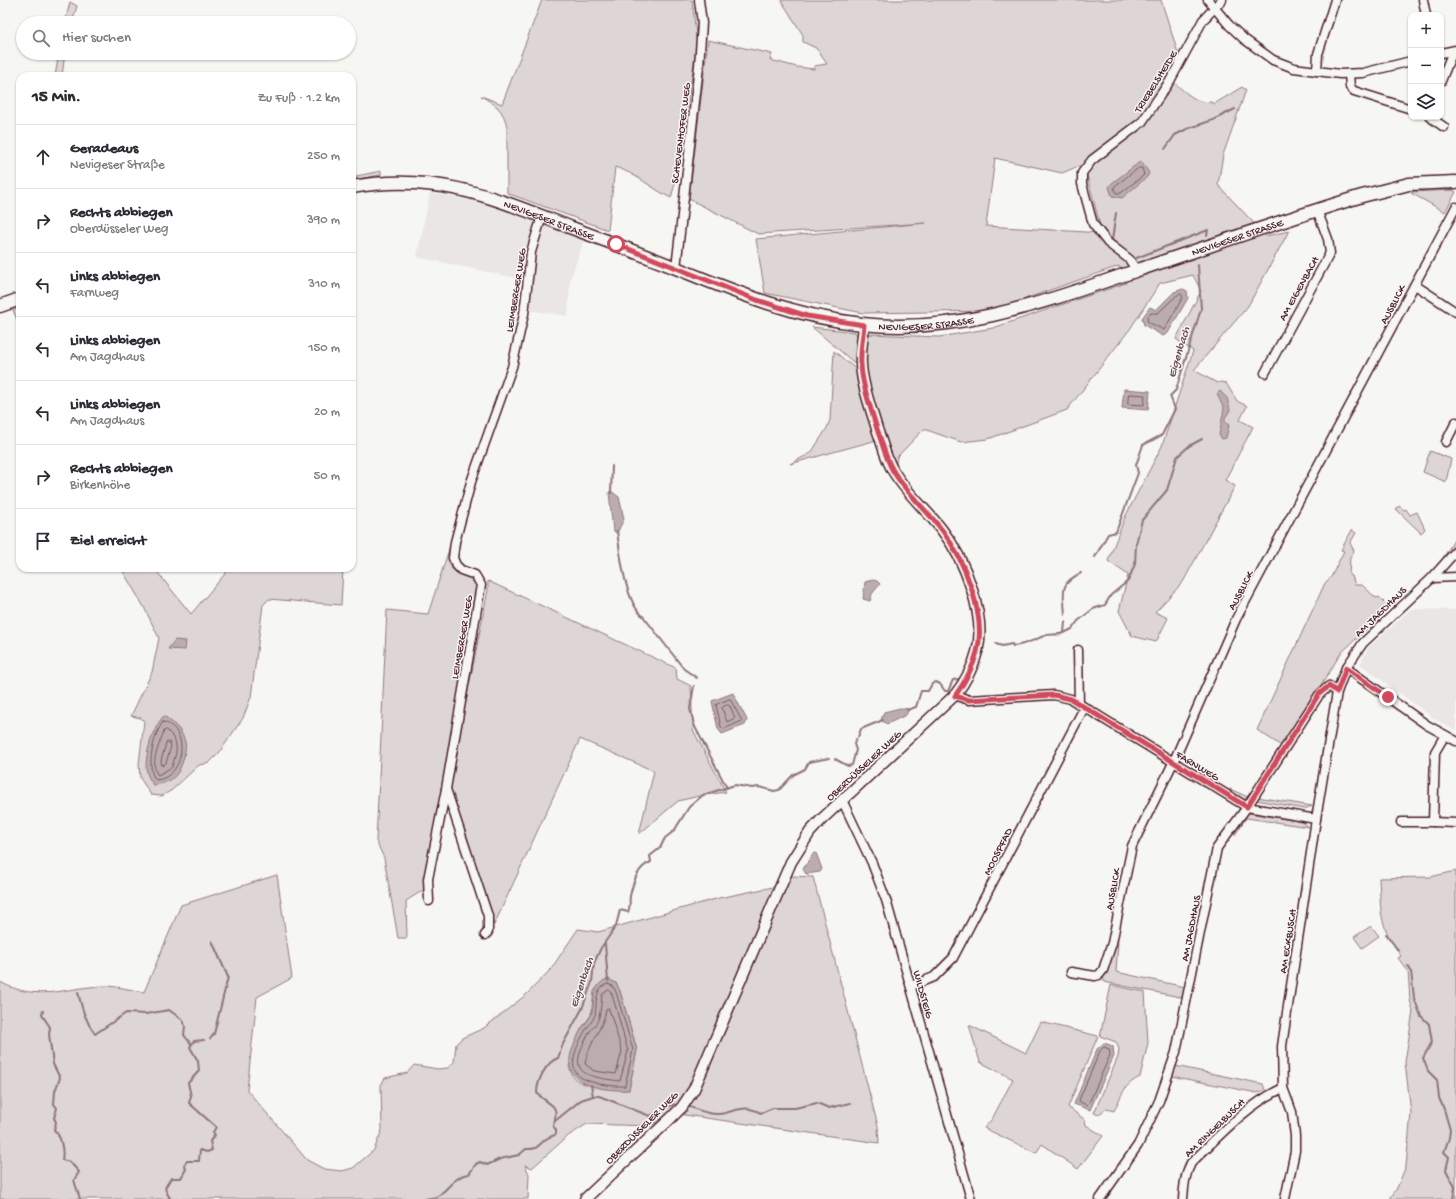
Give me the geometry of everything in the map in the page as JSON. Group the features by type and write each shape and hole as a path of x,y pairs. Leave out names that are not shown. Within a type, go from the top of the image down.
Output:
{"main road":[{"name":"NEVIGESER STRASSE","path":"356,187 393,182 432,183 469,190 542,216 757,300 807,316 864,325 928,326 986,318 1027,308 1317,210 1409,184 1456,182"},
{"path":"0,306 16,300"}],"street":[{"name":"SCHEVENHOFER WEG","path":"676,268 699,66 702,23 699,0"},
{"path":"1208,0 1244,39 1273,60 1294,68 1349,74 1363,73 1408,62"},
{"name":"TRIEBELSHEIDE","path":"1137,271 1129,259 1108,243 1093,224 1089,214 1082,184 1082,173 1092,160 1142,122 1170,81 1203,20 1222,0"},
{"path":"1316,71 1318,54 1335,0"},
{"path":"1423,0 1425,12"},
{"path":"1444,53 1454,51"},
{"path":"1444,74 1454,51"},
{"path":"1349,74 1350,87 1354,91 1408,108"},
{"path":"1434,120 1444,127"},
{"name":"AUSBLICK","path":"1071,972 1095,976 1099,975 1103,970 1112,943 1132,846 1173,763 1236,620 1456,207"},
{"name":"AM EIGENBACH","path":"1265,373 1330,253 1328,239 1317,210"},
{"name":"LEIMBERGER WEG","path":"486,935 488,932 488,916 446,789 481,585 475,575 461,570 456,564 454,558 455,542 471,482 512,367 524,314 531,252 542,216"},
{"path":"1415,286 1456,312"},
{"name":"OBERDÜSSELER WEG","path":"585,1199 674,1115 694,1089 791,862 810,832 842,800 955,696 972,668 977,652 978,620 976,606 968,580 956,552 943,531 903,484 889,463 863,382 861,356 864,325"},
{"path":"1446,442 1456,422"},
{"name":"AM JAGDHAUS","path":"1100,1199 1138,1145 1159,1101 1176,1052 1217,848 1247,807 1319,694 1329,686 1338,689 1346,668 1358,648 1432,578 1456,551"},
{"path":"1432,578 1456,577"},
{"path":"1078,650 1082,706"},
{"path":"1346,668 1445,736 1456,741"},
{"name":"AM ECKBUSCH","path":"1285,1199 1295,1151 1296,1136 1292,1112 1283,1088 1282,1046 1316,819 1338,689"},
{"name":"FARNWEG","path":"955,696 969,700 1054,695 1071,699 1173,763 1247,807 1316,819"},
{"name":"MOOSPFAD","path":"910,986 934,977 953,958 1082,706"},
{"path":"1433,822 1435,752 1445,736"},
{"path":"429,901 428,879 446,789"},
{"name":"WILDSTEIG","path":"842,800 872,863 886,900 971,1199"},
{"path":"1401,822 1456,824"},
{"name":"AM RINGELBUSCH","path":"1183,1199 1187,1173 1191,1163 1251,1106 1264,1096 1283,1088"}],"shaded area":[{"path":"542,0 692,0 697,43 676,180 671,198 630,173 615,167 608,230 507,193 506,121 498,108 481,96 502,104"},
{"path":"781,0 1161,0 1180,59 1173,81 1196,99 1214,104 1242,87 1246,90 1223,155 1218,185 1266,236 1289,231 1248,306 1194,370 1217,383 1226,383 1237,401 1247,406 1240,420 1253,427 1225,480 1235,486 1183,582 1155,612 1168,618 1156,642 1132,636 1119,611 1128,575 1108,561 1125,517 1162,446 1193,351 1176,339 1201,291 1193,275 1160,283 1130,329 1067,410 988,439 961,442 924,429 897,457 896,463 899,472 896,470 872,401 867,381 865,347 869,334 939,337 993,328 1126,283 1119,266 990,311 863,313 765,293 756,239 926,223 758,234 689,199 708,40 772,54 770,60 797,67 814,69 814,66 827,64 816,48 803,42 803,35","holes":["995,158 1062,173 1084,164 1102,233 986,226"]},
{"path":"70,2 77,6 74,16 67,16"},
{"path":"58,60 64,60 63,72 56,72"},
{"path":"381,171 381,175 356,179 356,176"},
{"path":"1452,190 1456,192 1445,212 1411,193 1412,192"},
{"path":"430,193 499,204 585,237 570,280 568,316 528,310 525,280 417,257"},
{"path":"16,309 16,317 13,310"},
{"path":"812,327 855,332 858,337 858,366"},
{"path":"834,351 858,371 877,440 790,464 811,453 827,428 830,420"},
{"path":"1430,451 1451,459 1446,482 1423,472"},
{"path":"1399,506 1404,510 1406,509 1410,515 1417,512 1425,529 1421,533 1396,509"},
{"path":"1352,530 1356,533 1350,543 1354,551 1350,557 1349,575 1352,576 1355,585 1362,585 1376,598 1379,597 1387,605 1386,611 1341,653 1283,747 1257,730 1325,583 1331,577 1344,551 1341,550"},
{"path":"1456,537 1456,544 1438,566"},
{"path":"451,543 451,566 461,573 472,576 480,589 425,889 406,901 407,938 398,938 384,858 376,841 387,610 428,614"},
{"path":"123,572 157,572 191,614 227,572 343,572 341,605 269,599 263,605 251,697 243,718 219,753 209,763 199,765 172,790 162,796 151,795 140,778 139,764 144,721 141,718 131,716 152,672 159,638 144,607"},
{"path":"488,581 676,668 677,679 691,686 693,730 726,792 678,801 639,834 654,771 580,739 494,925 449,787 488,590"},
{"path":"1411,609 1456,610 1456,731 1435,719 1360,664 1369,647"},
{"path":"1230,789 1250,798 1241,799 1236,797 1228,793"},
{"path":"1257,797 1312,806 1304,809 1256,800"},
{"path":"1248,813 1303,822 1309,827 1246,818 1235,835 1231,832"},
{"path":"1456,871 1456,1199 1390,1199 1397,1188 1406,1166 1411,1113 1405,1062 1413,1011 1410,1000 1408,971 1398,958 1401,956 1389,936 1382,919 1379,878 1430,877"},
{"path":"277,875 292,978 257,997 247,1090 307,1160 324,1169 342,1171 353,1168 374,1150 382,1130 381,1085 385,1078 407,1073 414,1065 438,1069 448,1068 454,1062 456,1044 462,1038 484,1028 527,994 551,969 578,929 598,932 719,898 778,886 791,876 813,877 878,1126 879,1143 671,1113 651,1126 587,1124 568,1136 532,1168 525,1165 529,1174 528,1199 0,1199 0,982 27,992 40,993 104,986 119,987 144,992 181,905","holes":["608,979 616,983 620,991 637,1050 629,1090 600,1088 585,1084 574,1078 569,1066 581,1029 591,1015 594,991 603,981"]},
{"path":"1371,926 1379,936 1362,948 1354,937"},
{"path":"1114,942 1118,942 1116,972 1185,987 1185,998 1104,982 1103,976"},
{"path":"1111,985 1145,992 1148,1043 1140,1077 1126,1087 1114,1111 1106,1109 1099,1114 1094,1113 1118,1057 1119,1049 1116,1042 1100,1036"},
{"path":"1041,1022 1098,1036 1068,1107 1085,1120 1086,1125 1103,1136 1078,1169 1042,1144 1036,1153 984,1128 992,1119 1013,1079 980,1062 969,1025 1026,1053"},
{"path":"1175,1066 1263,1084 1265,1090 1257,1093 1171,1076"}],"water":[{"path":"1141,161 1149,173 1147,177 1122,198 1112,196 1109,187 1112,183"},
{"path":"1183,289 1187,291 1188,298 1168,333 1163,336 1144,325 1142,318 1150,307 1156,310 1174,292"},
{"path":"1124,389 1150,391 1148,410 1122,408"},
{"path":"1220,391 1227,398 1230,410 1225,418 1225,422 1229,425 1226,438 1222,439 1219,435 1224,409 1217,394"},
{"path":"611,491 619,497 624,519 617,533 613,531 609,492"},
{"path":"872,580 877,581 880,584 872,594 870,601 863,599 865,582"},
{"path":"175,640 186,641 185,650 168,649"},
{"path":"733,693 747,720 745,725 722,734 718,729 712,701"},
{"path":"900,708 909,709 906,715 887,724 881,720 884,712"},
{"path":"164,716 181,732 186,745 180,769 174,777 166,782 153,785 147,773 146,760 156,727"},
{"path":"814,853 816,853 822,869 820,872 806,874 803,869"},
{"path":"608,979 616,983 620,991 637,1050 629,1090 608,1089 586,1084 578,1079 572,1072 570,1062 572,1050 578,1036 591,1015 596,989 598,985"},
{"path":"1104,1043 1113,1046 1114,1056 1090,1110 1074,1104 1097,1049"}],"waterway":[{"name":"Eigenbach","path":"1165,149 1175,135 1213,120 1235,109"},
{"name":"Eigenbach","path":"1116,213 1112,240 1127,252"},
{"name":"Eigenbach","path":"1132,256 1134,259 1208,230 1207,235"},
{"name":"Eigenbach","path":"1095,557 1108,534 1116,532 1138,473 1136,465 1143,445 1162,435 1175,409 1170,396 1176,390 1201,309 1198,265"},
{"path":"1064,633 1072,629 1078,621 1093,609 1105,605 1111,595 1128,581 1135,564 1136,544 1142,520 1167,490 1177,457 1189,446 1202,439"},
{"path":"611,493 612,466"},
{"path":"617,531 624,576 632,600 637,609 684,669 697,678"},
{"name":"Eigenbach","path":"1065,615 1064,590 1069,581 1081,573"},
{"name":"Eigenbach","path":"996,644 1002,646 1012,644 1013,646 1029,642 1046,635 1061,634 1064,633 1065,622"},
{"name":"Eigenbach","path":"907,710 916,707 921,691 928,691 932,684 936,682 940,684 945,691 948,691 953,680 959,679"},
{"path":"694,686 690,709 695,727 727,788"},
{"name":"Eigenbach","path":"858,737 861,729 883,720"},
{"name":"Eigenbach","path":"835,759 848,766 852,765 856,750 854,744 856,739"},
{"name":"Eigenbach","path":"426,1199 440,1195 459,1177 469,1174 476,1164 480,1162 487,1165 500,1159 519,1155 526,1149 538,1147 546,1139 556,1134 556,1130 553,1126 556,1113 555,1109 537,1093 540,1078 550,1063 558,1058 563,1044 582,1009 592,982 594,963 601,948 616,926 620,910 628,912 630,906 630,896 636,876 646,864 651,862 650,856 660,848 665,838 674,831 689,807 703,795 735,785 752,788 759,787 774,791 779,790 793,775 805,769 809,762 829,758"},
{"path":"1386,934 1398,950"},
{"path":"210,1039 214,1034 228,977 212,941"},
{"path":"605,944 608,981"},
{"path":"1408,966 1411,971 1414,998 1421,1016 1429,1024 1432,1042 1423,1058 1428,1071 1437,1080 1439,1098 1450,1130 1444,1152 1449,1157 1446,1170 1455,1187 1453,1199"},
{"path":"78,992 84,1014 95,1034 126,1013 146,1014 169,1010 183,1020 185,1026 184,1035 191,1044"},
{"path":"43,1011 42,1015 50,1027 49,1034 53,1064 60,1078 55,1091 54,1104 57,1108 54,1118 56,1122 54,1130 61,1144 63,1152 62,1160 70,1162 79,1172 74,1180 80,1199"},
{"path":"167,1199 170,1198 165,1188 171,1178 181,1178 186,1169 184,1165 187,1161 199,1161 200,1150 207,1152 212,1150 210,1141 215,1135 213,1132 216,1127 189,1103 191,1096 188,1083 199,1071 198,1061 190,1047 194,1041 204,1040"},
{"path":"555,1121 581,1100 593,1096 591,1085"},
{"path":"593,1096 599,1096 650,1116 674,1104"},
{"path":"690,1107 707,1113 721,1114 743,1108 761,1113 773,1108 795,1108 817,1103 829,1108 850,1103"}],"route":[{"path":"616,244 757,300 807,316 864,325 861,346 863,382 889,463 903,484 943,531 956,552 968,580 976,606 979,642 977,652 972,668 955,696 969,700 1054,695 1071,699 1247,807 1319,694 1329,686 1337,692 1346,668 1388,697"}]}
